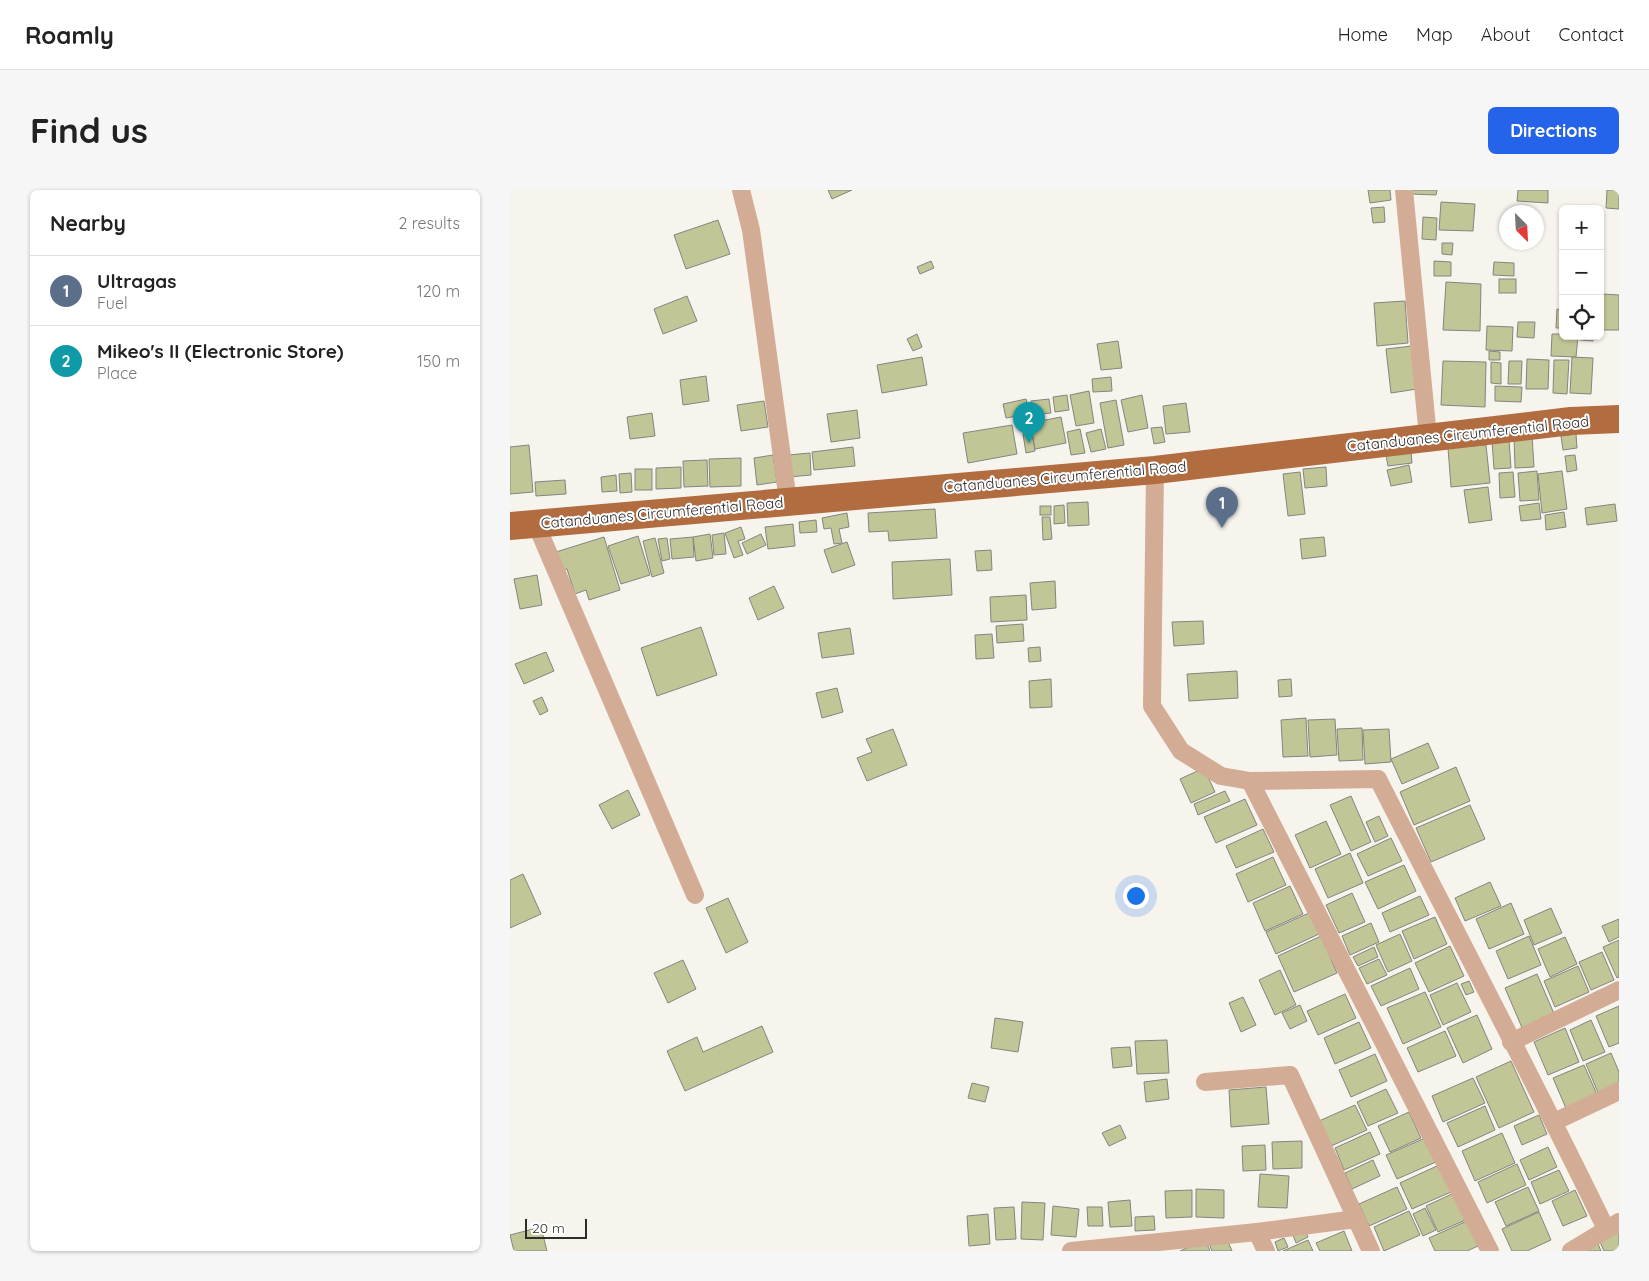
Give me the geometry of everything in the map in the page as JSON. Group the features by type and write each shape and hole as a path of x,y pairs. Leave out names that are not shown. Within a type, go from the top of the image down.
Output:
{"main road":[{"name":"Catanduanes Circumferential Road","path":"523,525 1155,470 1572,421 1619,419"}],"street":[{"path":"741,190 751,230 788,501"},
{"path":"1404,190 1428,437"},
{"path":"1155,470 1152,706 1182,751 1221,776 1250,781 1378,779 1554,1122 1613,1225 1571,1251"},
{"path":"523,525 695,895"},
{"path":"1250,781 1490,1251"},
{"path":"1512,1042 1619,990"},
{"path":"1205,1082 1290,1075 1371,1251"},
{"path":"1554,1122 1619,1091"},
{"path":"1071,1251 1161,1247 1356,1219"},
{"path":"1257,1232 1266,1251"}],"building":[{"path":"828,190 852,190 832,199"},
{"path":"1368,190 1390,190 1391,200 1370,203"},
{"path":"1410,190 1437,190 1436,195 1410,194"},
{"path":"1518,190 1548,190 1548,203 1517,201"},
{"path":"1607,190 1619,190 1619,209 1606,208"},
{"path":"1441,202 1475,204 1473,231 1439,230"},
{"path":"1384,207 1385,222 1373,223 1371,208"},
{"path":"1423,217 1437,218 1436,240 1422,239"},
{"path":"718,220 730,254 686,269 674,235"},
{"path":"1442,243 1453,243 1452,255 1442,254"},
{"path":"931,261 934,268 920,274 917,267"},
{"path":"1434,261 1451,262 1451,276 1434,276"},
{"path":"1494,262 1514,263 1514,276 1493,275"},
{"path":"1499,279 1516,279 1516,293 1499,293"},
{"path":"1446,282 1481,284 1480,331 1443,330"},
{"path":"1604,294 1619,295 1619,330 1604,330"},
{"path":"687,296 697,321 663,334 654,309"},
{"path":"1405,301 1408,343 1377,346 1374,303"},
{"path":"1557,309 1559,309 1559,328 1556,328"},
{"path":"1518,322 1535,322 1534,338 1517,337"},
{"path":"1487,326 1513,327 1512,351 1486,350"},
{"path":"917,334 922,347 913,351 907,339"},
{"path":"1552,334 1559,334 1559,340 1578,340 1576,357 1551,356"},
{"path":"1118,341 1122,368 1101,370 1097,344"},
{"path":"1412,346 1417,389 1391,393 1386,349"},
{"path":"1489,351 1500,352 1500,360 1489,360"},
{"path":"922,357 927,385 882,393 877,365"},
{"path":"1572,357 1593,358 1591,394 1570,393"},
{"path":"1527,359 1549,360 1548,389 1526,389"},
{"path":"1554,360 1569,360 1567,394 1553,393"},
{"path":"1443,361 1486,362 1485,407 1441,405"},
{"path":"1509,361 1522,361 1521,384 1508,384"},
{"path":"1491,362 1501,363 1501,384 1491,383"},
{"path":"706,376 709,401 683,405 680,380"},
{"path":"1111,377 1112,391 1093,392 1092,379"},
{"path":"1495,386 1522,387 1521,402 1495,401"},
{"path":"1089,391 1094,423 1076,426 1070,395"},
{"path":"1067,395 1069,410 1055,412 1053,397"},
{"path":"1142,395 1148,428 1128,432 1121,400"},
{"path":"1026,399 1029,414 1006,418 1003,404"},
{"path":"1049,399 1051,413 1033,415 1031,401"},
{"path":"1116,400 1124,445 1108,448 1100,403"},
{"path":"764,401 768,427 741,431 737,405"},
{"path":"1186,403 1190,432 1166,434 1163,406"},
{"path":"857,410 860,438 831,442 827,414"},
{"path":"652,413 655,436 630,439 627,417"},
{"path":"1061,417 1066,443 1035,449 1030,423"},
{"path":"1012,425 1017,454 968,463 963,433"},
{"path":"1162,427 1165,442 1154,444 1151,428"},
{"path":"1080,429 1085,453 1071,455 1067,432"},
{"path":"1101,429 1106,449 1091,452 1086,433"},
{"path":"1032,433 1035,451 1026,453 1023,434"},
{"path":"1576,434 1577,448 1563,450 1561,436"},
{"path":"1532,435 1534,467 1515,468 1514,436"},
{"path":"1509,440 1511,468 1494,469 1492,441"},
{"path":"529,445 533,492 510,494 510,447"},
{"path":"1486,445 1490,483 1451,487 1448,448"},
{"path":"853,447 855,466 814,470 812,452"},
{"path":"1411,452 1412,463 1388,466 1386,455"},
{"path":"810,453 811,475 789,477 788,455"},
{"path":"773,455 777,482 757,485 754,458"},
{"path":"1575,455 1577,470 1567,472 1565,456"},
{"path":"741,458 741,486 710,487 709,459"},
{"path":"707,460 708,486 684,487 683,461"},
{"path":"1409,465 1412,482 1391,486 1387,470"},
{"path":"681,467 681,488 656,489 656,468"},
{"path":"1326,467 1327,486 1305,488 1303,469"},
{"path":"635,469 652,469 652,490 635,490"},
{"path":"1537,471 1539,500 1520,501 1518,473"},
{"path":"1562,471 1567,509 1542,513 1538,474"},
{"path":"1300,472 1305,514 1288,516 1283,474"},
{"path":"1513,472 1515,497 1500,498 1499,473"},
{"path":"631,473 632,492 620,493 619,474"},
{"path":"616,475 617,491 602,492 601,477"},
{"path":"565,480 566,494 536,496 535,482"},
{"path":"1488,487 1492,520 1469,523 1464,490"},
{"path":"1088,502 1089,525 1068,526 1067,503"},
{"path":"1539,503 1541,519 1521,521 1519,506"},
{"path":"1615,504 1617,521 1587,525 1585,508"},
{"path":"1064,505 1065,523 1054,524 1054,506"},
{"path":"1040,506 1051,506 1051,515 1040,515"},
{"path":"935,509 937,538 889,541 888,531 869,532 868,513"},
{"path":"1564,512 1566,527 1546,530 1545,515"},
{"path":"847,513 849,527 839,529 842,543 834,544 831,528 824,529 822,518"},
{"path":"1042,517 1050,517 1052,539 1043,540"},
{"path":"816,520 817,532 800,533 799,522"},
{"path":"793,524 795,546 768,549 765,527"},
{"path":"741,527 745,539 738,541 743,555 734,558 725,533"},
{"path":"724,533 726,554 714,555 712,535"},
{"path":"710,534 713,558 696,561 693,537"},
{"path":"761,534 766,545 747,554 742,543"},
{"path":"638,536 650,575 621,584 608,546"},
{"path":"604,537 620,590 589,600 586,590 575,594 567,569 562,570 556,552"},
{"path":"693,537 694,557 672,559 670,539"},
{"path":"1324,537 1326,556 1302,559 1300,539"},
{"path":"655,538 664,573 652,577 643,541"},
{"path":"667,538 670,559 662,561 658,539"},
{"path":"847,542 855,565 832,573 824,550"},
{"path":"991,550 992,570 977,571 975,551"},
{"path":"950,559 952,595 893,599 892,562"},
{"path":"537,575 542,605 520,609 514,579"},
{"path":"1055,581 1056,608 1032,610 1030,583"},
{"path":"774,586 784,608 758,620 749,598"},
{"path":"1026,595 1027,620 991,622 990,597"},
{"path":"1203,621 1204,644 1174,646 1172,622"},
{"path":"1023,624 1024,641 997,643 996,626"},
{"path":"701,627 717,675 657,696 641,648"},
{"path":"850,628 854,654 822,658 818,633"},
{"path":"992,634 994,658 976,659 975,635"},
{"path":"1040,647 1041,661 1029,662 1028,648"},
{"path":"546,652 554,671 524,684 515,664"},
{"path":"1237,671 1238,698 1189,701 1187,674"},
{"path":"1051,679 1052,707 1030,708 1029,681"},
{"path":"1291,679 1292,696 1279,697 1278,680"},
{"path":"837,688 843,712 822,718 816,693"},
{"path":"542,697 548,711 540,715 533,701"},
{"path":"1306,718 1308,756 1283,757 1281,720"},
{"path":"1335,719 1337,755 1310,757 1308,720"},
{"path":"1362,728 1363,760 1339,761 1337,729"},
{"path":"893,729 907,765 867,781 857,758 872,752 866,739"},
{"path":"1389,729 1391,762 1365,764 1363,730"},
{"path":"1428,743 1439,768 1402,784 1391,759"},
{"path":"1456,767 1470,801 1414,825 1400,792"},
{"path":"1204,768 1215,792 1191,803 1180,779"},
{"path":"628,790 640,815 612,829 599,805"},
{"path":"1225,791 1230,801 1198,815 1194,804"},
{"path":"1351,796 1371,842 1351,851 1330,805"},
{"path":"1245,799 1257,825 1216,843 1204,817"},
{"path":"1470,805 1485,839 1431,862 1416,828"},
{"path":"1379,816 1388,836 1375,842 1366,822"},
{"path":"1326,821 1341,854 1310,868 1295,835"},
{"path":"1263,829 1274,852 1236,868 1226,846"},
{"path":"1391,838 1402,861 1368,876 1357,854"},
{"path":"1350,853 1363,883 1328,898 1315,869"},
{"path":"1273,857 1286,885 1248,902 1236,874"},
{"path":"1404,865 1416,891 1378,909 1365,882"},
{"path":"523,874 541,914 510,928 510,880"},
{"path":"1490,882 1501,906 1465,921 1455,898"},
{"path":"1290,886 1303,914 1265,931 1253,903"},
{"path":"1352,893 1365,922 1339,933 1326,905"},
{"path":"1420,896 1429,915 1390,932 1382,913"},
{"path":"728,898 748,942 726,953 706,908"},
{"path":"1511,903 1524,934 1489,949 1476,919"},
{"path":"1551,908 1562,933 1534,945 1524,920"},
{"path":"1309,913 1319,934 1276,954 1266,932"},
{"path":"1435,917 1447,944 1414,959 1402,931"},
{"path":"1619,919 1619,937 1609,942 1602,926"},
{"path":"1371,923 1379,942 1350,955 1342,936"},
{"path":"1400,934 1412,961 1388,972 1376,945"},
{"path":"1321,936 1337,973 1294,992 1278,956"},
{"path":"1529,936 1541,965 1508,979 1496,951"},
{"path":"1565,937 1577,964 1550,977 1538,949"},
{"path":"1619,940 1619,977 1617,978 1603,947"},
{"path":"1450,946 1464,976 1429,992 1415,963"},
{"path":"1374,947 1378,957 1358,966 1353,957"},
{"path":"1602,952 1614,980 1591,990 1579,962"},
{"path":"1379,959 1387,975 1367,984 1359,968"},
{"path":"683,960 696,989 668,1003 654,973"},
{"path":"1578,966 1589,992 1555,1007 1544,981"},
{"path":"1410,968 1419,989 1381,1006 1371,986"},
{"path":"1280,970 1296,1005 1275,1015 1259,980"},
{"path":"1537,974 1555,1016 1523,1030 1505,988"},
{"path":"1469,981 1474,992 1466,995 1461,984"},
{"path":"1457,983 1471,1012 1443,1025 1430,995"},
{"path":"1425,992 1441,1027 1403,1044 1387,1008"},
{"path":"1345,994 1356,1018 1318,1035 1307,1011"},
{"path":"1243,997 1256,1025 1241,1032 1229,1003"},
{"path":"1300,1005 1307,1021 1290,1029 1282,1013"},
{"path":"1619,1006 1619,1043 1609,1047 1596,1016"},
{"path":"1477,1015 1492,1049 1463,1063 1447,1028"},
{"path":"995,1018 1023,1022 1018,1052 991,1048"},
{"path":"1591,1020 1605,1052 1583,1061 1570,1030"},
{"path":"1359,1022 1371,1048 1335,1064 1324,1038"},
{"path":"762,1026 773,1052 685,1091 667,1051 697,1037 703,1052"},
{"path":"1565,1028 1579,1062 1548,1075 1534,1042"},
{"path":"1445,1031 1456,1056 1418,1072 1407,1048"},
{"path":"1167,1040 1169,1073 1137,1074 1135,1041"},
{"path":"1130,1047 1132,1066 1113,1068 1111,1048"},
{"path":"1611,1053 1619,1072 1619,1086 1599,1095 1586,1064"},
{"path":"1375,1054 1387,1081 1351,1097 1339,1070"},
{"path":"1511,1061 1534,1112 1499,1128 1476,1077"},
{"path":"1584,1065 1599,1099 1568,1113 1553,1078"},
{"path":"1473,1078 1485,1103 1443,1122 1432,1096"},
{"path":"1167,1079 1169,1099 1146,1102 1144,1082"},
{"path":"972,1083 989,1087 985,1102 968,1098"},
{"path":"1266,1087 1269,1124 1231,1127 1229,1090"},
{"path":"1386,1089 1398,1113 1368,1126 1357,1102"},
{"path":"1355,1105 1367,1130 1331,1146 1319,1121"},
{"path":"1485,1106 1495,1130 1458,1147 1447,1123"},
{"path":"1409,1112 1421,1138 1390,1152 1378,1126"},
{"path":"1539,1115 1547,1134 1522,1145 1514,1126"},
{"path":"1120,1125 1126,1138 1109,1146 1102,1133"},
{"path":"1370,1132 1380,1154 1344,1170 1335,1148"},
{"path":"1502,1133 1515,1163 1475,1181 1462,1151"},
{"path":"1425,1138 1436,1162 1397,1179 1386,1155"},
{"path":"1302,1141 1302,1168 1273,1169 1272,1142"},
{"path":"1265,1145 1266,1170 1243,1171 1242,1146"},
{"path":"1548,1147 1557,1167 1529,1180 1520,1160"},
{"path":"1373,1160 1380,1176 1352,1189 1345,1173"},
{"path":"1517,1164 1526,1185 1487,1203 1478,1182"},
{"path":"1439,1165 1451,1192 1412,1209 1400,1183"},
{"path":"1559,1170 1569,1191 1540,1204 1531,1182"},
{"path":"1260,1174 1289,1176 1287,1208 1258,1207"},
{"path":"1397,1187 1407,1209 1369,1226 1359,1204"},
{"path":"1528,1187 1539,1211 1506,1226 1495,1202"},
{"path":"1196,1189 1224,1190 1224,1218 1196,1217"},
{"path":"1192,1190 1192,1217 1166,1218 1165,1191"},
{"path":"1575,1190 1587,1216 1563,1226 1552,1201"},
{"path":"1456,1192 1468,1219 1438,1232 1426,1206"},
{"path":"1130,1200 1132,1226 1110,1227 1108,1202"},
{"path":"1022,1202 1045,1203 1043,1240 1021,1239"},
{"path":"1053,1206 1079,1209 1076,1237 1051,1235"},
{"path":"1014,1207 1016,1239 996,1240 994,1208"},
{"path":"1087,1207 1102,1207 1103,1226 1088,1226"},
{"path":"1425,1208 1436,1230 1423,1236 1413,1214"},
{"path":"1409,1211 1420,1235 1384,1251 1374,1227"},
{"path":"1539,1212 1551,1240 1527,1251 1512,1251 1502,1229"},
{"path":"988,1214 990,1244 969,1246 967,1216"},
{"path":"1154,1216 1155,1230 1135,1231 1135,1217"},
{"path":"1467,1221 1478,1246 1467,1251 1435,1251 1429,1238"},
{"path":"541,1227 547,1251 514,1251 510,1235"},
{"path":"1305,1230 1308,1237 1296,1243 1293,1235"},
{"path":"1344,1231 1352,1251 1320,1251 1316,1243"},
{"path":"1619,1231 1619,1251 1604,1251 1599,1240"},
{"path":"1226,1237 1232,1251 1212,1251 1209,1244"},
{"path":"1284,1238 1288,1247 1278,1251 1275,1242"},
{"path":"1205,1240 1210,1251 1180,1251"},
{"path":"1308,1240 1313,1251 1283,1251"},
{"path":"1598,1244 1601,1251 1583,1251"}],"place":[{"name":"Mikeo's II (Electronic Store)","path":"1029,443"},
{"name":"Ultragas","path":"1222,528"}]}
